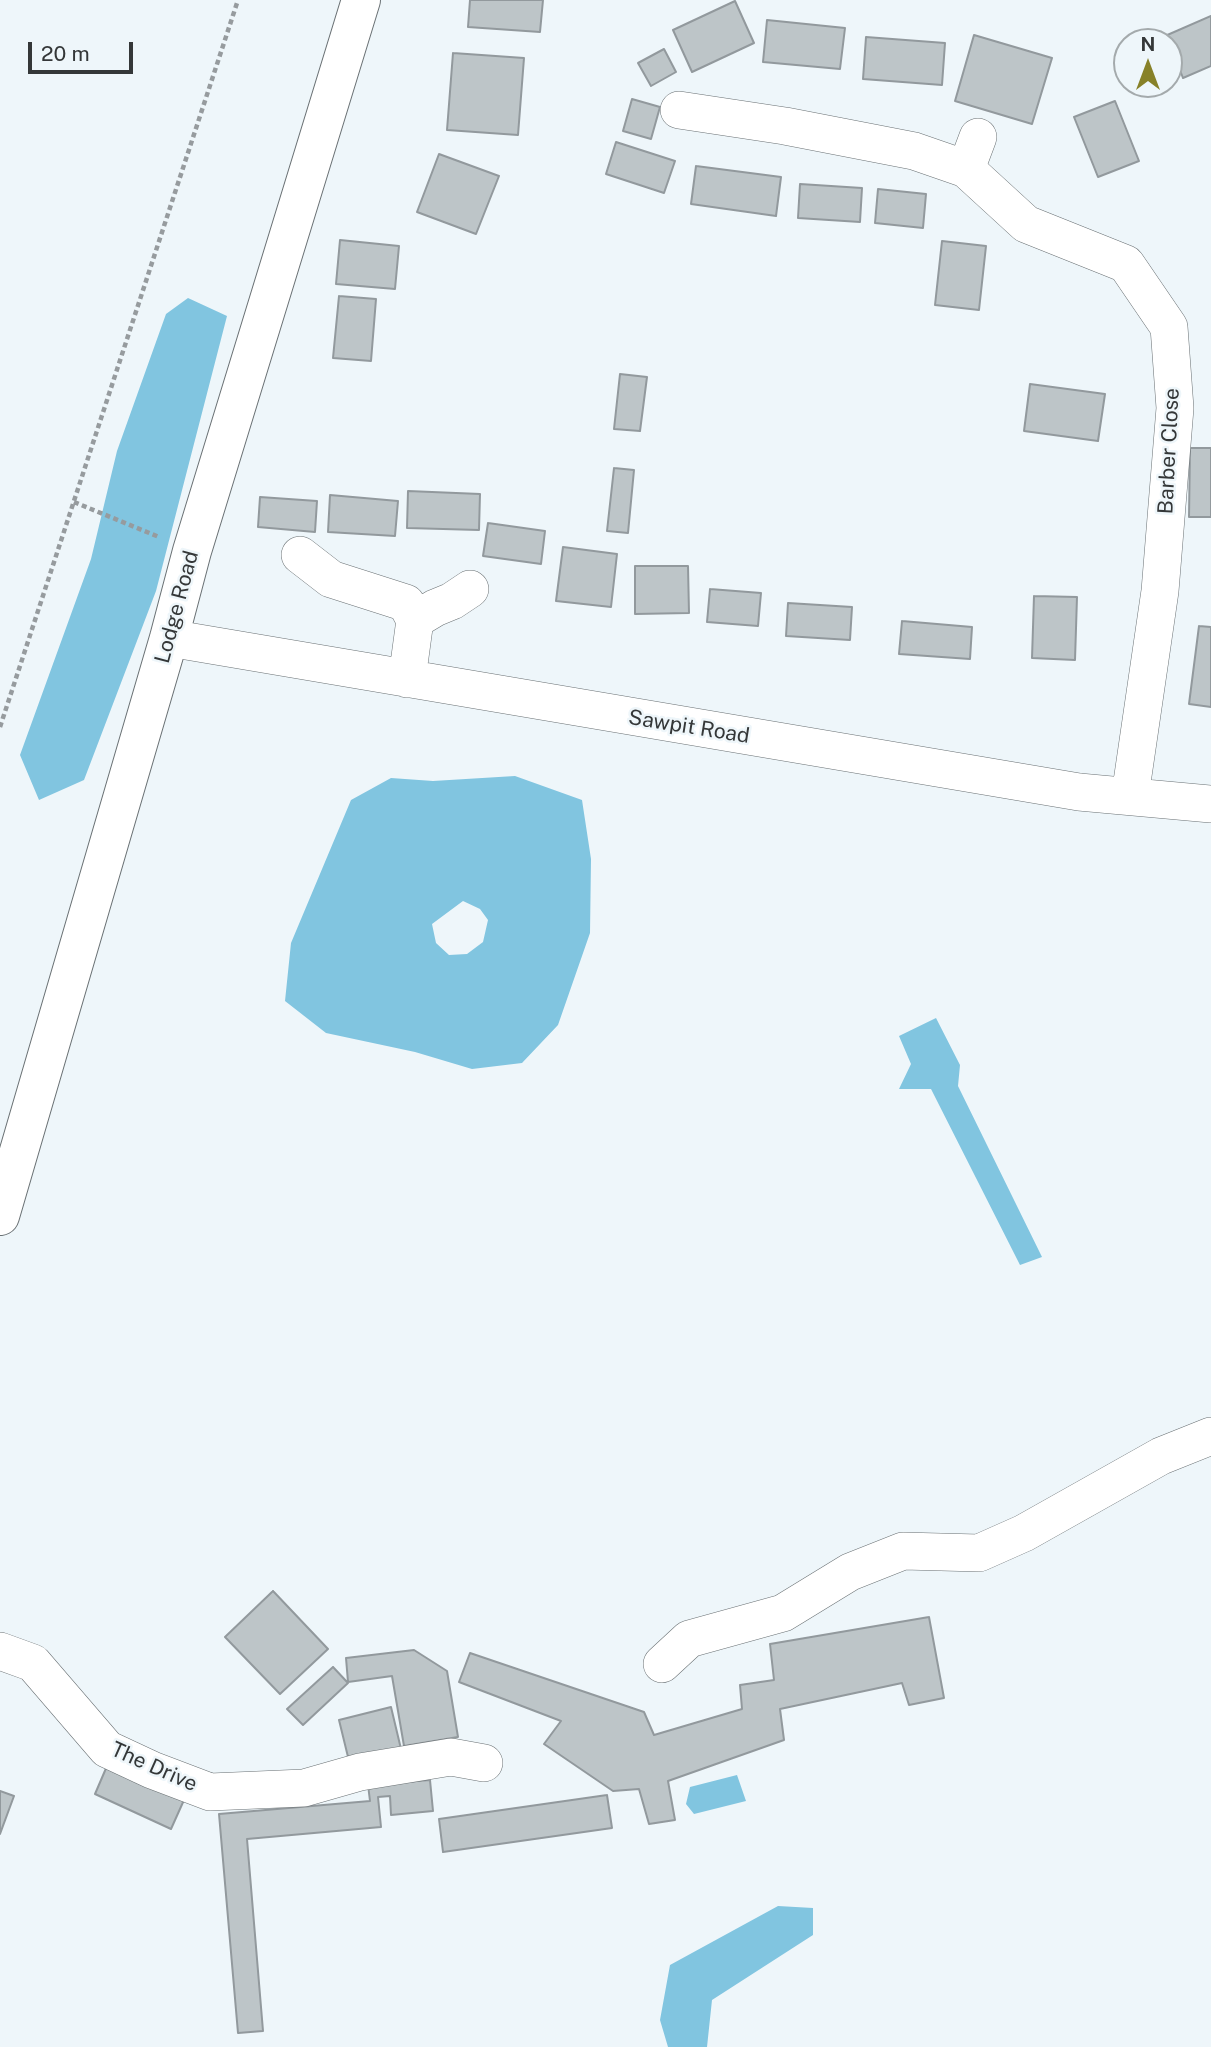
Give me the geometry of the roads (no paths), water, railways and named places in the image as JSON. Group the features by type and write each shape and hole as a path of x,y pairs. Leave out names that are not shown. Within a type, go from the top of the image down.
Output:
{"main road":[{"name":"Lodge Road","path":"0,1216 192,551 361,0"}],"street":[{"name":"Barber Close","path":"679,110 785,126 901,149 972,153 1026,224 1126,264 1169,327 1175,408 1160,591 1130,796"},
{"path":"300,555 331,579 405,603 415,620 407,679"},
{"path":"415,620 470,589"},
{"name":"Sawpit Road","path":"169,638 1079,792 1211,804"},
{"path":"662,1664 689,1639 783,1613 850,1572 903,1551 979,1553 1024,1533 1161,1456 1211,1436"},
{"name":"The Drive","path":"0,1651 33,1663 107,1749 209,1792 304,1788 360,1772 451,1757 484,1763"}],"water":[{"path":"188,298 227,316 156,591 84,780 39,800 20,755 91,559 117,451 166,314"},
{"path":"515,776 582,800 591,859 590,933 558,1025 522,1063 472,1069 415,1052 326,1033 285,1001 291,943 351,800 391,778 433,781","holes":["463,901 480,909 488,920 483,942 467,954 449,955 436,943 432,924"]},
{"path":"936,1018 960,1065 958,1086 1042,1257 1020,1265 931,1089 899,1089 911,1064 899,1036"},
{"path":"737,1775 746,1801 694,1814 686,1804 690,1787"},
{"path":"778,1906 813,1908 813,1935 712,2000 707,2047 668,2047 660,2020 670,1965"}]}
